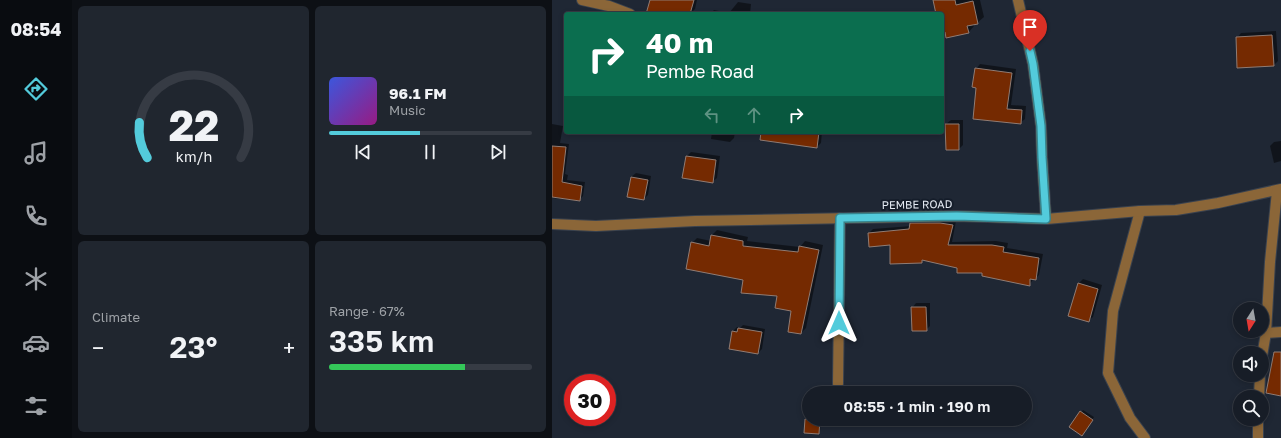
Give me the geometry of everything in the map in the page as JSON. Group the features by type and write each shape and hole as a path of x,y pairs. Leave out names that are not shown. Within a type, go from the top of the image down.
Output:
{"street":[{"path":"582,0 609,6 625,12"},
{"path":"1018,0 1033,64 1038,102 1041,126 1046,219"},
{"path":"1268,302 1270,262 1279,190"},
{"name":"PEMBE ROAD","path":"552,224 596,226 695,221 957,216 1046,219 1140,211 1176,210 1279,190"},
{"path":"1140,211 1113,310 1108,373 1130,418 1145,438"},
{"path":"838,384 840,218"},
{"path":"1269,332 1281,332"},
{"path":"1258,426 1258,438"}],"building":[{"path":"650,0 694,0 691,12 647,12"},
{"path":"933,0 955,0 956,5 973,1 978,24 967,26 969,33 946,38 944,32 944,12 936,12"},
{"path":"1272,35 1274,66 1237,68 1236,37"},
{"path":"975,68 1012,73 1007,109 1022,110 1021,124 973,119 976,88 972,87"},
{"path":"945,124 959,124 959,150 946,150"},
{"path":"761,134 819,134 817,148 760,140"},
{"path":"552,146 566,147 562,182 582,186 580,201 552,197"},
{"path":"686,156 716,160 713,183 682,178"},
{"path":"631,177 648,180 644,200 627,197"},
{"path":"910,223 940,223 953,225 948,245 992,245 1004,247 1003,252 1039,258 1036,280 1030,279 1030,286 982,276 982,273 957,273 957,268 922,260 922,263 890,264 890,245 869,247 868,233 909,229"},
{"path":"711,235 743,241 743,246 798,252 799,246 819,250 801,334 788,332 791,311 775,308 777,296 741,293 743,280 686,269 691,242 709,246"},
{"path":"1078,283 1098,289 1089,322 1068,316"},
{"path":"911,307 926,307 927,331 912,331"},
{"path":"738,328 762,332 758,354 729,349 732,331 737,332"},
{"path":"1274,352 1281,352 1281,396 1269,394 1269,390 1267,390"},
{"path":"1080,411 1093,420 1082,436 1069,427"},
{"path":"804,426 820,426 819,434 804,433"}],"route":[{"path":"839,323 840,218 957,216 1046,219 1041,126 1030,51"}]}
